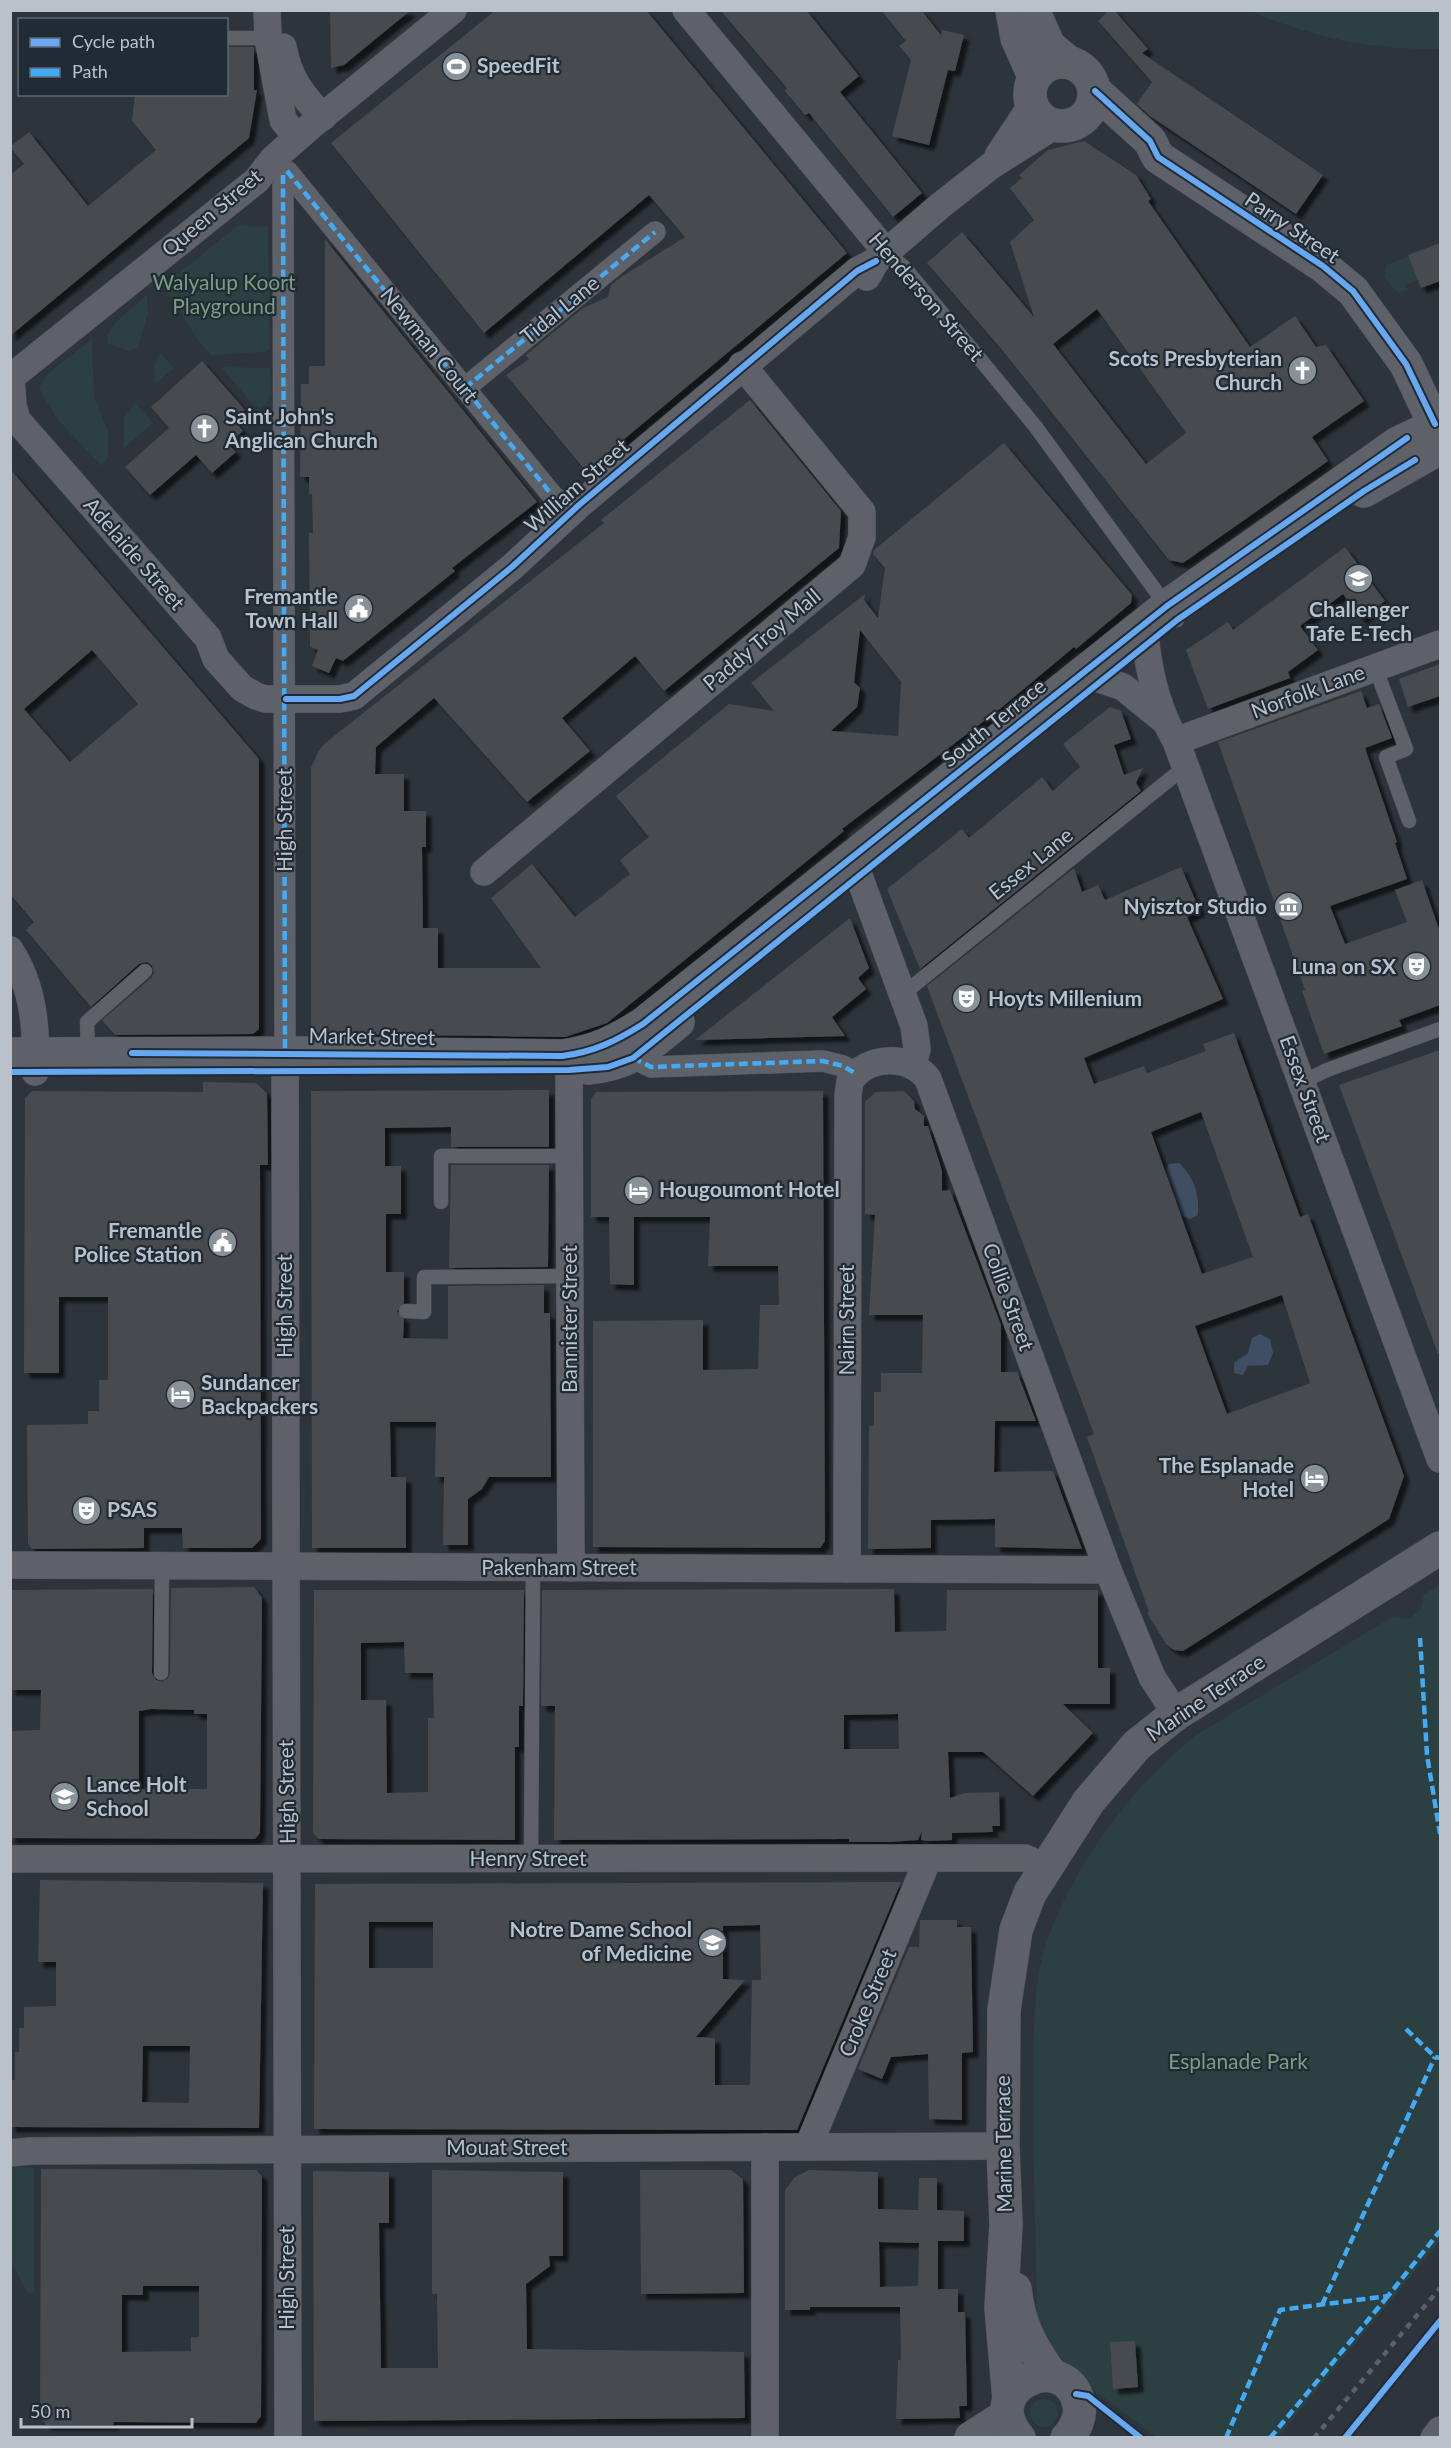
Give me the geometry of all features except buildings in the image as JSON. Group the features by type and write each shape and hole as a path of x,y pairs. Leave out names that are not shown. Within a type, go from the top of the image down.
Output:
{"street":[{"path":"267,10 268,38 283,120 297,138"},
{"path":"281,10 284,49 290,77 323,117"},
{"name":"Queen Street","path":"11,378 257,180 281,168 297,138 453,10"},
{"name":"Henderson Street","path":"686,10 882,257"},
{"path":"1012,10 1017,38 1048,108"},
{"path":"1033,10 1048,46 1085,72 1095,91 1093,105 1085,118 1048,108"},
{"path":"1048,108 1042,68 1053,63 1067,61"},
{"name":"Parry Street","path":"1095,91 1150,141 1158,158"},
{"name":"William Street","path":"286,699 340,699 354,696 512,567 579,505 742,365 857,271 882,257 992,165 1048,108"},
{"name":"Parry Street","path":"1048,108 1108,136 1138,155 1158,158 1323,266 1353,291 1381,326 1406,364 1439,433"},
{"name":"Queen Street","path":"10,356 251,171 281,168"},
{"name":"Newman Court","path":"281,168 557,500 579,505"},
{"name":"High Street","path":"281,168 286,699 285,1566 288,1860 288,2438"},
{"name":"Tidal Lane","path":"465,388 655,232"},
{"name":"William Street","path":"777,408 764,380 764,365 864,281 882,257"},
{"name":"Paddy Troy Mall","path":"484,872 852,565 862,537 862,512 742,365"},
{"name":"Adelaide Street","path":"11,378 13,405 17,420 207,638 214,655 226,671 242,688 256,696 286,699"},
{"name":"South Terrace","path":"621,1051 643,1024 1172,614 1364,491 1439,433"},
{"name":"South Terrace","path":"621,1051 859,876 1146,644 1172,614"},
{"name":"Essex Street","path":"1146,644 1149,666 1170,731 1302,1082 1440,1460"},
{"name":"Norfolk Lane","path":"1170,731 1375,667 1440,644"},
{"path":"1102,680 1123,687 1170,731"},
{"path":"621,1051 651,1067 823,1061 843,1066 855,1073 867,1065 882,1062 913,1064 916,1049 914,1026 859,876"},
{"path":"10,950 19,964 32,1005 23,1063"},
{"name":"Market Street","path":"23,1063 286,1062 562,1056 595,1051 621,1051"},
{"name":"Market Street","path":"23,1063 88,1053 286,1062 569,1070 608,1067 621,1051"},
{"name":"Collie Street","path":"913,1064 928,1079 1108,1570 1152,1677 1176,1714"},
{"name":"Bannister Street","path":"569,1070 571,1568"},
{"name":"Nairn Street","path":"847,1569 848,1096 849,1081 855,1073"},
{"name":"Marine Terrace","path":"1067,2438 1076,2426 1079,2405 1069,2386 1052,2376 1030,2345 1017,2307 1006,2225 1003,2146 1004,2010 1009,1966 1023,1908 1045,1867 1089,1801 1137,1745 1176,1714 1440,1548"},
{"name":"Pakenham Street","path":"10,1565 1108,1570"},
{"name":"Henry Street","path":"10,1859 1025,1858 1045,1867"},
{"name":"Croke Street","path":"808,2147 928,1859"},
{"name":"Mouat Street","path":"10,2153 287,2149 1003,2146"},
{"path":"765,2147 765,2438"},
{"name":"Marine Terrace","path":"1006,2225 1001,2308 1012,2418"},
{"path":"971,2438 1012,2418 1021,2382 1030,2377 1052,2376"},
{"path":"1434,2438 1440,2430"}],"lane":[{"path":"228,38 268,38"},
{"name":"Henderson Street","path":"882,257 904,267 1035,426 1172,614"},
{"path":"1375,667 1406,749 1386,757 1408,822"},
{"name":"Essex Lane","path":"903,994 1185,767"},
{"path":"88,1053 87,1022 145,971"},
{"path":"1302,1082 1327,1070 1440,1029"},
{"path":"441,1202 441,1156 570,1156"},
{"path":"406,1311 424,1312 424,1277 571,1276"},
{"path":"161,1673 162,1567"},
{"path":"531,1859 533,1567"}],"green space":[{"path":"1250,11 1440,11 1440,49 1367,45 1319,35"},
{"name":"Walyalup Koort Playground","path":"238,225 268,227 270,349 265,352 211,355 198,340 163,286"},
{"path":"1409,256 1418,280 1406,285 1408,290 1398,293 1384,277 1386,265"},
{"path":"147,295 148,313 138,347 130,351 108,344 107,335 116,322"},
{"path":"92,339 94,397 108,431 108,457 102,466 58,420 39,389 46,375"},
{"path":"160,353 174,368 155,384 154,364"},
{"path":"221,367 270,368 271,391 265,405 260,408 254,406"},
{"path":"135,403 153,423 124,448 124,418"},
{"name":"Esplanade Park","path":"1440,1585 1440,2241 1278,2437 1156,2437 1096,2392 1046,2345 1037,2318 1033,2068 1035,2003 1039,1969 1048,1938 1090,1854 1129,1801 1173,1755 1196,1735 1392,1617 1409,1619 1421,1609 1424,1594"},
{"path":"10,2168 34,2168 34,2293 28,2293 11,2262"},
{"path":"1044,2399 1054,2403 1058,2413 1054,2423 1044,2427 1034,2423 1030,2413 1034,2403"}],"water":[{"path":"1179,1163 1189,1175 1197,1193 1198,1215 1190,1219 1177,1214 1163,1175 1169,1164"},
{"path":"1260,1334 1270,1339 1273,1353 1268,1365 1248,1366 1243,1375 1234,1373 1234,1363 1248,1353 1252,1338"}],"railway":[{"path":"1314,2438 1440,2288"}],"marked path":[{"path":"287,171 552,495 557,500 579,505"},
{"path":"283,175 285,1053"},
{"path":"465,388 655,232"},
{"path":"633,1058 651,1067 823,1061 843,1066 855,1073"},
{"path":"1420,1638 1427,1755 1440,1834"},
{"path":"1406,2029 1435,2057 1440,2058"},
{"path":"1322,2305 1435,2057"},
{"path":"1226,2438 1280,2310 1388,2296 1440,2231"},
{"path":"1270,2438 1388,2296"}],"cycle path":[{"path":"1095,91 1150,141 1158,157 1323,266 1353,291 1406,364 1435,424"},
{"path":"286,699 340,699 354,696 512,567 579,505 857,271 876,261"},
{"path":"132,1053 562,1056 595,1049 614,1041 643,1024 1167,606 1407,438"},
{"path":"10,1072 569,1070 608,1067 633,1058 1177,620 1364,491 1415,460"},
{"path":"1345,2438 1440,2321"},
{"path":"1076,2394 1088,2396 1141,2438"}],"place":[{"name":"SpeedFit","path":"456,66"},
{"name":"Scots Presbyterian Church","path":"1303,371"},
{"name":"Saint John's Anglican Church","path":"204,429"},
{"name":"Challenger Tafe E-Tech","path":"1359,579"},
{"name":"Fremantle Town Hall","path":"359,609"},
{"name":"Nyisztor Studio","path":"1288,907"},
{"name":"Luna on SX","path":"1417,967"},
{"name":"Hoyts Millenium","path":"967,999"},
{"name":"Hougoumont Hotel","path":"638,1190"},
{"name":"Fremantle Police Station","path":"223,1243"},
{"name":"Sundancer Backpackers","path":"180,1395"},
{"name":"The Esplanade Hotel","path":"1315,1478"},
{"name":"PSAS","path":"86,1510"},
{"name":"Lance Holt School","path":"65,1797"},
{"name":"Notre Dame School of Medicine","path":"713,1942"}]}
